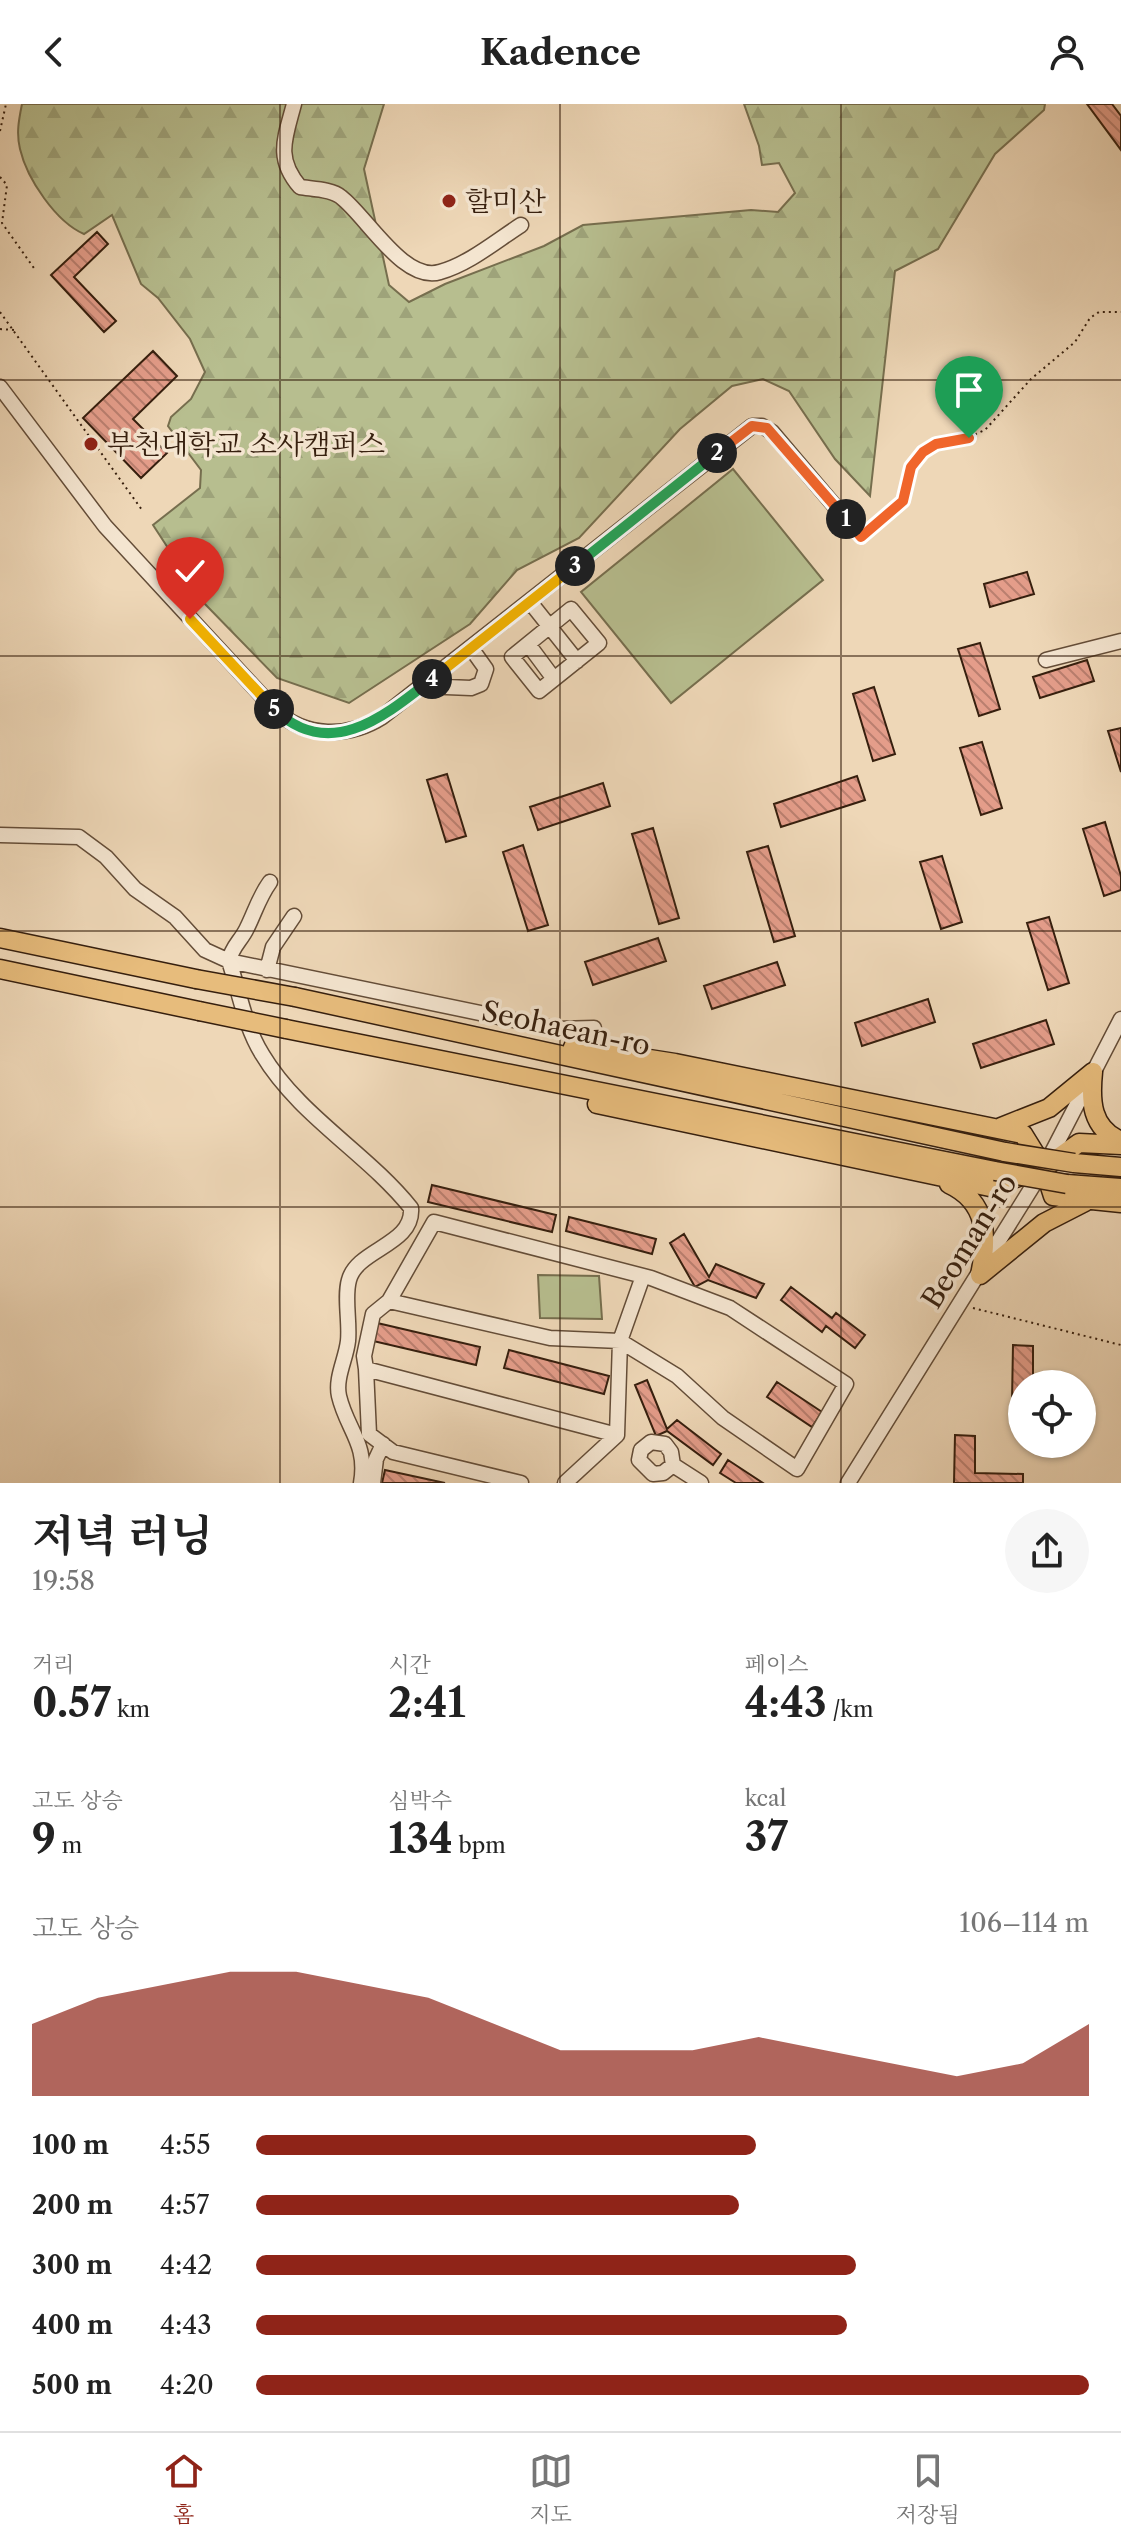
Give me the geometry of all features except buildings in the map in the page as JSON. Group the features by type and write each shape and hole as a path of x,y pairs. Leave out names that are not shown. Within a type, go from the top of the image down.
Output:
{"main road":[{"name":"Seohaean-ro","path":"0,938 295,997 1005,1152 1121,1167"},
{"name":"Seohaean-ro","path":"0,969 995,1171 1067,1184 1121,1188"},
{"path":"459,1033 675,1063 1023,1134 1044,1168 1053,1196 1121,1203"},
{"path":"453,1062 573,1098 936,1178 990,1187 1044,1168 1079,1143 1121,1143"},
{"path":"995,1128 1034,1116 1093,1072"},
{"path":"1093,1072 1096,1119 1101,1128 1121,1143"},
{"path":"936,1178 962,1190 981,1210 984,1239 980,1275"},
{"path":"980,1275 1044,1223 1087,1201"}],"street":[{"path":"294,104 283,143 286,171 300,187 339,194 401,260 421,273 437,273 458,265 521,225"},
{"path":"0,387 114,537 282,717 322,732 352,731 382,717 757,425 772,432 855,530"},
{"path":"530,602 577,661"},
{"path":"571,609 599,643 539,691 512,657 549,626 571,609"},
{"path":"1046,660 1121,641"},
{"path":"422,686 471,688 481,684 486,669 471,648"},
{"path":"0,835 79,837 106,857 135,889 175,917 205,950 229,961 557,1029 594,1028"},
{"path":"270,882 256,903 247,930 232,948 229,961 250,1026 272,1071 411,1208 412,1217 401,1234 357,1267 349,1279 348,1340 338,1383 339,1396 361,1445 361,1483"},
{"path":"267,970 273,947 294,916"},
{"name":"Beoman-ro","path":"848,1483 1044,1168 1121,1019"},
{"path":"389,1301 550,1338 620,1341 677,1376 723,1418 797,1469 846,1384 730,1308 643,1276 434,1222 389,1301 373,1314 364,1356 369,1434 393,1452 521,1483"},
{"path":"565,1483 617,1435 620,1341 643,1276"},
{"path":"366,1369 617,1435"},
{"path":"673,1465 649,1478 639,1460 641,1450 651,1442 665,1444 671,1452 673,1465 701,1483"},
{"path":"373,1483 376,1459 383,1444"}],"path":[{"path":"0,131 6,104"},
{"path":"0,177 7,185 2,223 36,271"},
{"path":"0,312 142,510"},
{"path":"855,530 861,537 898,507 906,494 911,467 923,452 936,444 962,440 985,430 1031,379 1075,342 1090,318 1099,312 1121,312"},
{"path":"0,329 14,330"},
{"path":"960,1305 1121,1345"}],"green space":[{"path":"22,104 384,104 364,169 389,285 409,302 445,284 544,246 583,225 751,210 778,212 795,193 779,163 762,165 759,146 744,104 1045,104 1044,110 995,154 938,249 895,271 870,496 835,459 789,391 763,379 732,386 680,429 579,538 517,570 470,624 349,703 277,678 204,603 153,525 200,488 201,470 168,426 171,417 191,399 205,372 190,339 158,298 141,284 112,215 84,234 63,220 44,198 29,173 20,149 18,132"},
{"path":"733,469 823,580 671,703 581,592"},
{"path":"538,1275 599,1276 602,1319 540,1318"}],"place":[{"name":"할미산","path":"449,201"},
{"name":"부천대학교 소사캠퍼스","path":"91,444"}],"route":[{"path":"190,619 282,717 322,732 352,731 373,723 392,710 752,426 762,426 772,432 861,537 903,501 911,467 923,452 936,444 969,438"}]}
